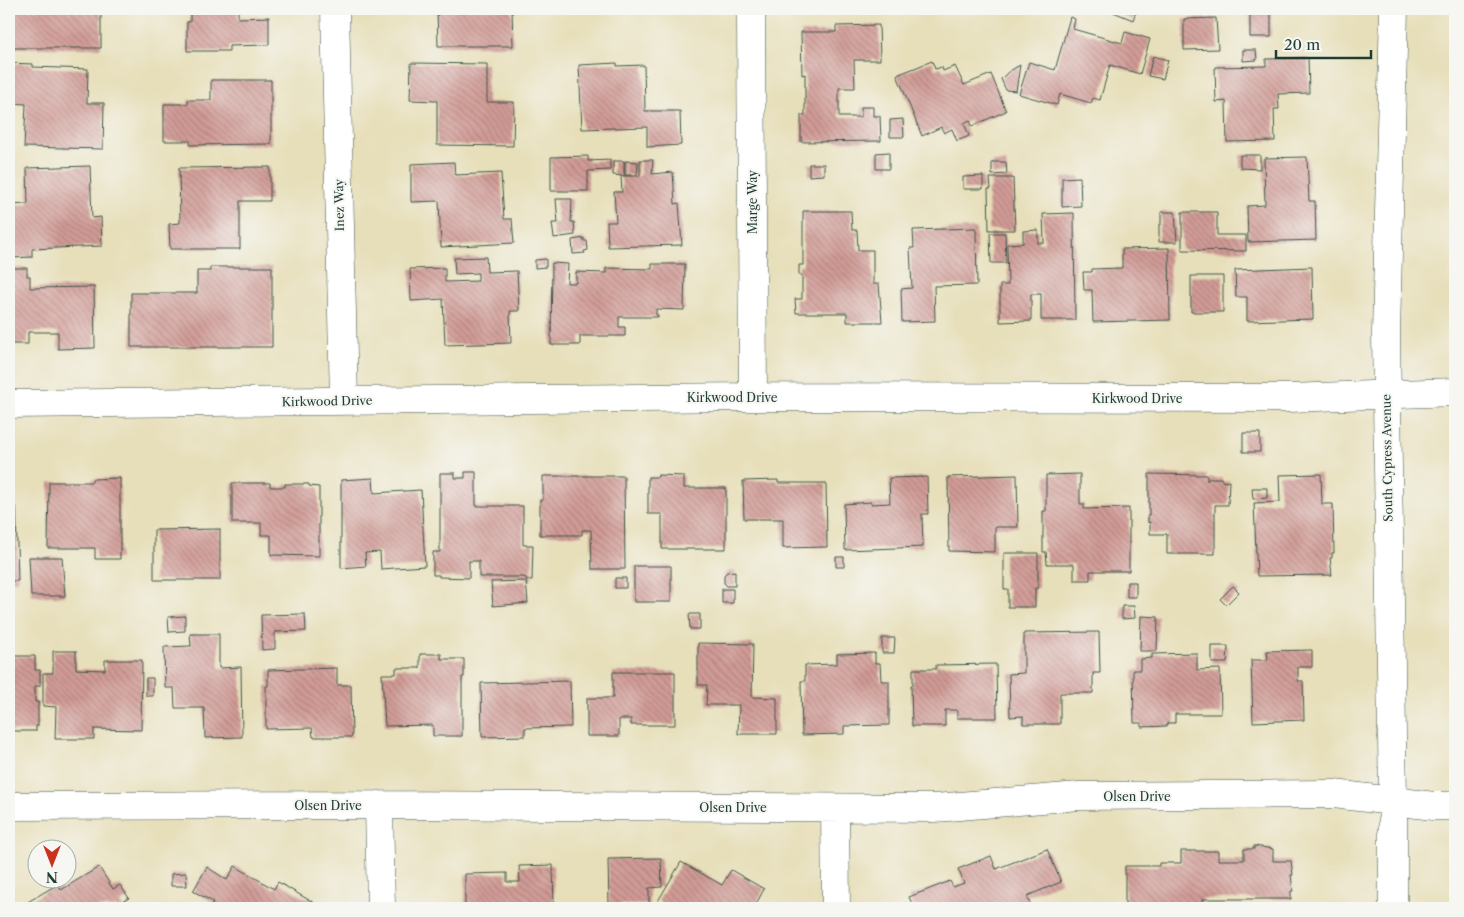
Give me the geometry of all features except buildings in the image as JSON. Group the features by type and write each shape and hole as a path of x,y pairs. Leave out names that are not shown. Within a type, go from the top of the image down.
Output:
{"street":[{"name":"Inez Way","path":"335,9 344,400"},
{"name":"Marge Way","path":"753,397 751,14 754,9"},
{"name":"South Cypress Avenue","path":"1393,908 1386,394 1394,9"},
{"name":"Kirkwood Drive","path":"9,404 753,397 1289,398 1455,392"},
{"name":"Olsen Drive","path":"9,806 379,805 936,808 1079,796 1334,794 1434,806 1455,806"},
{"path":"379,805 381,908"},
{"path":"835,808 836,908"}]}
